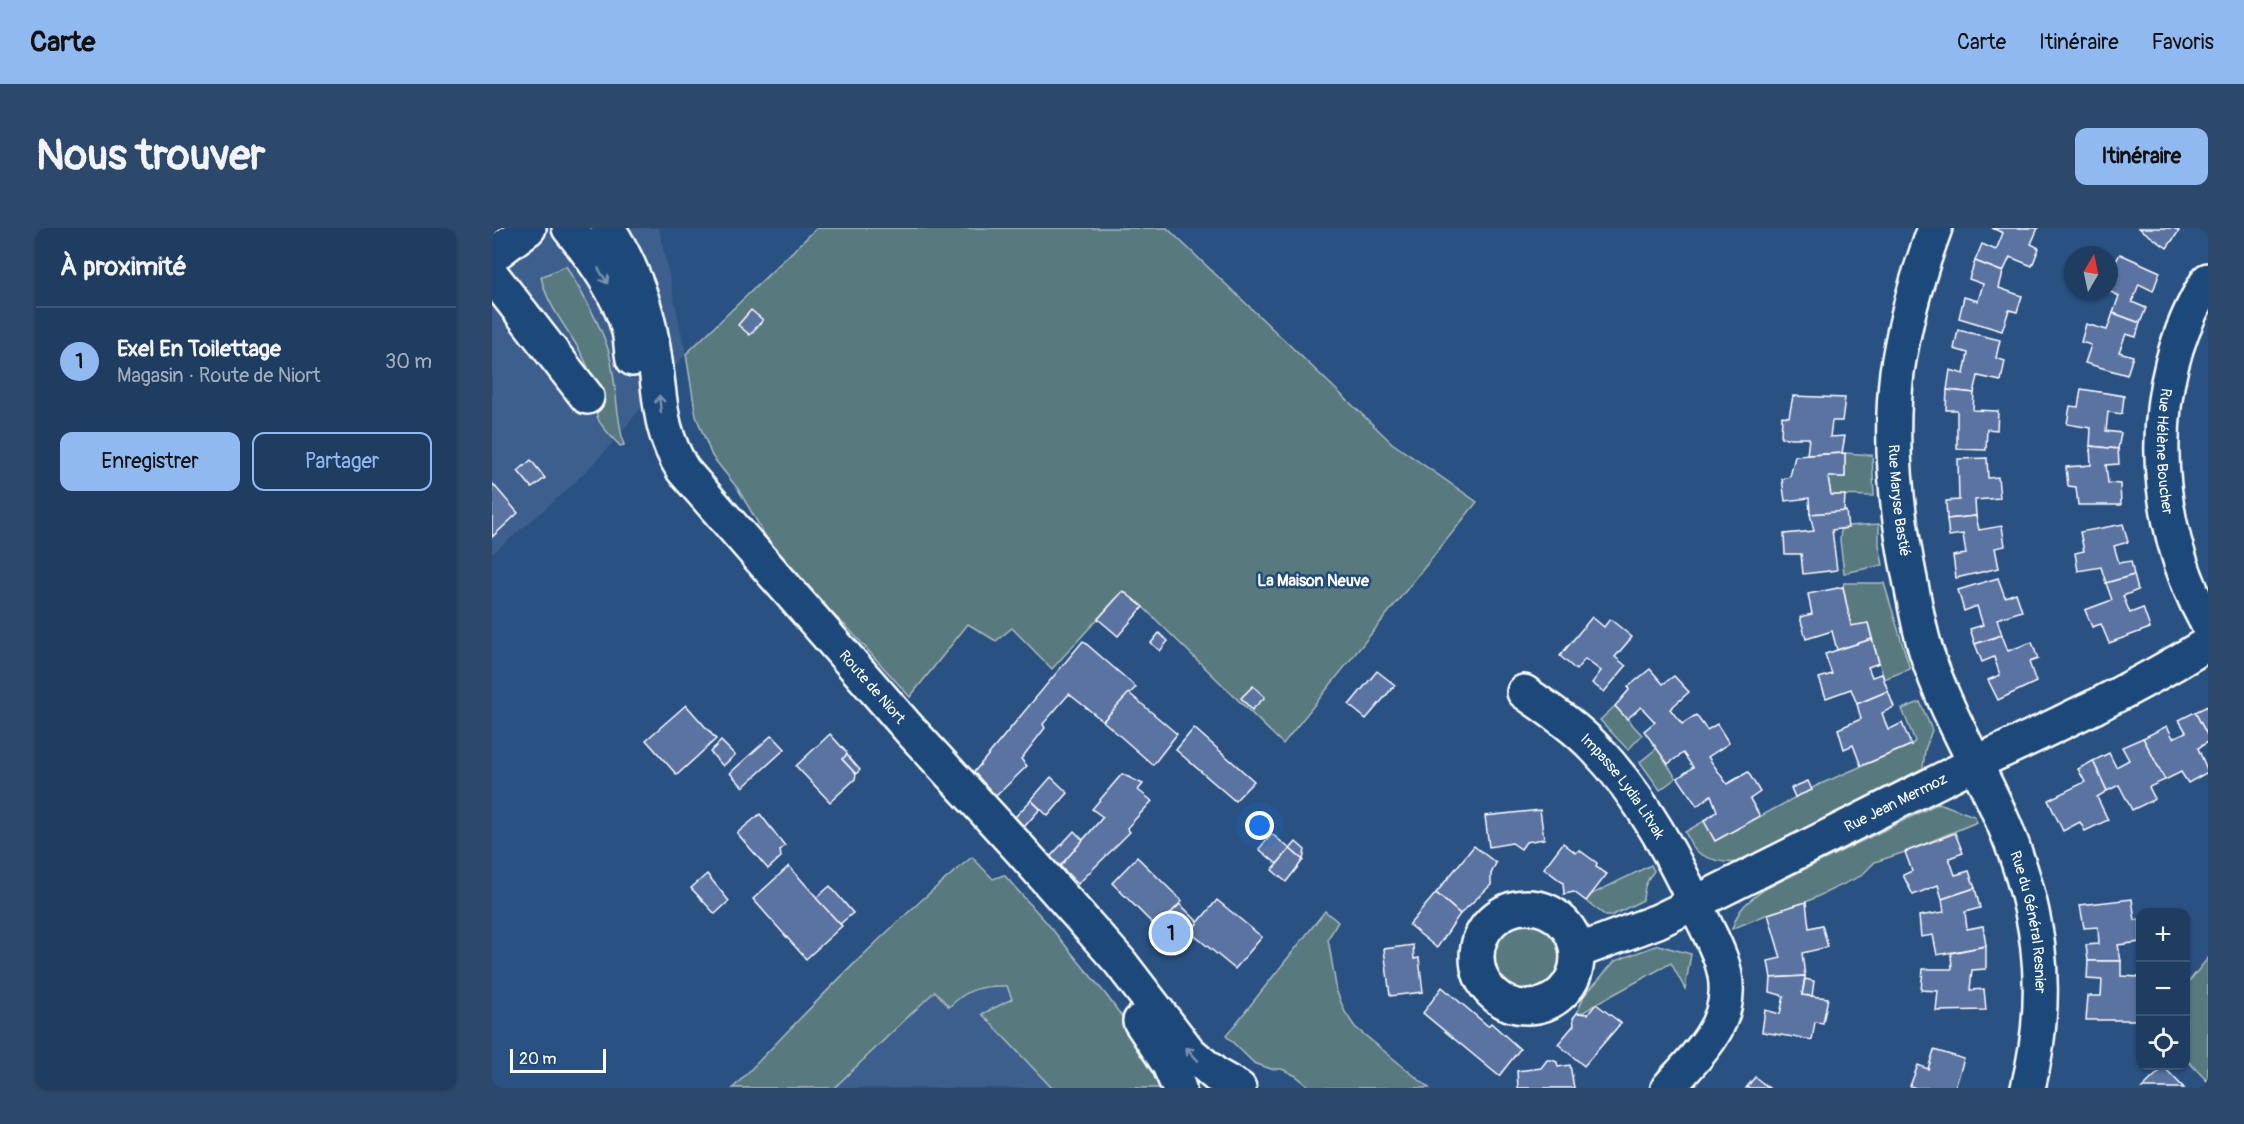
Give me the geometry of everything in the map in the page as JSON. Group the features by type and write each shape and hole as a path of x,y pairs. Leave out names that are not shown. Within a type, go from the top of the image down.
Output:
{"street":[{"path":"492,256 529,228"},
{"name":"Route de Niort","path":"569,228 598,268 621,310 629,331 645,441 661,470 891,736 1071,934 1140,1022 1169,1065 1179,1088"},
{"name":"Route de Niort","path":"608,228 624,253 643,299 654,354 665,434 683,470 910,730 1018,847 1120,963 1189,1052 1216,1075 1239,1088"},
{"name":"Rue Maryse Bastié","path":"1935,228 1909,315 1897,372 1894,426 1895,485 1901,534 1927,654 1957,728 1975,763"},
{"path":"492,275 587,398"},
{"name":"Rue Hélène Boucher","path":"2208,280 2180,338 2165,394 2161,432 2163,482 2168,511 2184,573 2208,625"},
{"name":"Rue Jean Mermoz","path":"1578,951 1658,921 1695,903 2150,678 2179,663 2208,642"},
{"name":"Impasse Lydia Litvak","path":"1524,692 1563,720 1594,747 1644,807 1695,903 1725,970 1726,994 1721,1019 1711,1038 1668,1088"},
{"name":"Rue du Général Resnier","path":"1975,763 1996,807 2027,886 2038,936 2042,986 2038,1039 2028,1088"}],"shaded area":[{"path":"492,228 659,228 686,354 602,455 564,493 492,554"},
{"path":"972,857 993,879 1004,875 1078,960 1141,1043 1167,1088 733,1088 804,1014 928,893"}],"green space":[{"path":"817,228 1167,228 1392,443 1477,502 1283,744 1143,607 1123,591 1052,669 1012,628 996,641 968,624 910,697 847,627 787,573 738,489 712,456 696,416 686,354"},
{"path":"566,266 595,318 608,349 624,445 620,446 599,421 588,367 545,291 541,277"},
{"path":"1845,453 1872,455 1874,496 1831,495 1828,477 1845,477"},
{"path":"1879,524 1879,545 1883,565 1844,573 1841,529 1848,526"},
{"path":"1844,583 1884,583 1910,669 1884,679 1868,623 1851,626"},
{"path":"1920,702 1932,730 1925,750 1923,768 1738,862 1710,858 1699,853 1692,846 1685,832 1704,821 1715,841 1818,785 1911,745 1915,741 1902,709"},
{"path":"1615,706 1642,735 1628,750 1600,720"},
{"path":"1657,748 1676,778 1660,790 1640,762"},
{"path":"1939,803 1974,816 1977,822 1875,862 1861,876 1806,902 1732,929 1744,906 1765,889"},
{"path":"972,857 993,879 1004,875 1047,923 1107,996 1141,1043 1167,1088 1052,1088 982,1014 1012,999 1007,986 998,986 975,989 949,1007 935,991 834,1088 733,1088 909,911"},
{"path":"1651,865 1654,871 1646,884 1643,900 1611,916 1606,916 1586,901 1592,894"},
{"path":"1325,911 1338,922 1328,939 1337,992 1345,1012 1355,1027 1429,1088 1311,1088 1296,1076 1282,1069 1271,1069 1254,1063 1226,1036"},
{"path":"1526,919 1540,922 1553,930 1561,943 1564,957 1561,971 1553,984 1540,992 1526,995 1512,992 1499,984 1491,971 1488,957 1491,943 1499,930 1512,922"},
{"path":"1658,945 1691,954 1685,989 1671,963 1584,1012 1577,1013 1584,996 1615,961"},
{"path":"2208,958 2208,1082 2190,1063 2190,980"}],"building":[{"path":"1992,228 2038,228 2031,244 2039,248 2032,266 2010,257 2003,272 1975,261 1982,244 1996,250 2003,233"},
{"path":"2139,228 2174,228 2179,231 2167,248"},
{"path":"2120,254 2160,272 2153,291 2139,284 2132,302 2146,308 2140,323 2113,313 2119,296 2118,258"},
{"path":"1975,261 2003,272 1999,288 2022,296 2017,312 2009,310 2002,331 1959,318 1964,297 1978,301 1983,284 1969,279"},
{"path":"751,310 763,320 750,335 738,325"},
{"path":"2113,313 2140,323 2136,337 2126,334 2119,352 2133,356 2127,375 2085,363 2091,345 2081,342 2086,324 2107,330"},
{"path":"1958,330 2000,340 1996,358 2005,361 2001,381 1978,376 1974,393 1947,390 1950,370 1964,374 1968,353 1954,349"},
{"path":"2081,389 2124,396 2122,414 2108,412 2106,431 2121,433 2118,449 2090,446 2091,428 2067,424 2070,406 2078,407"},
{"path":"1947,390 1974,393 1973,410 1998,411 1997,430 1987,429 1986,450 1957,449 1957,410 1946,410"},
{"path":"1793,396 1845,398 1842,421 1832,421 1830,437 1845,436 1842,453 1807,455 1809,438 1781,438 1782,416 1789,417"},
{"path":"2090,446 2118,449 2119,464 2106,465 2108,483 2120,484 2121,505 2078,505 2076,487 2068,486 2066,467 2091,465"},
{"path":"1845,453 1845,477 1828,477 1831,495 1845,495 1844,512 1810,514 1809,498 1785,501 1782,479 1790,477 1795,456"},
{"path":"1987,458 1988,478 1998,477 2000,498 1975,500 1976,516 1947,519 1946,501 1959,500 1958,459"},
{"path":"531,460 545,478 532,488 518,471"},
{"path":"492,483 518,513 492,537"},
{"path":"1846,511 1848,528 1832,530 1837,570 1803,574 1801,554 1785,554 1784,534 1814,531 1810,514"},
{"path":"1976,516 1979,530 2002,526 2005,546 1995,548 1999,568 1956,578 1953,556 1966,554 1963,534 1949,536 1947,519"},
{"path":"2123,524 2128,542 2114,546 2119,563 2131,561 2134,575 2106,583 2101,567 2078,571 2075,553 2084,551 2080,532"},
{"path":"2134,575 2138,590 2123,596 2130,613 2143,608 2150,628 2109,643 2101,624 2092,627 2085,610 2112,600 2106,583"},
{"path":"1998,578 2005,597 2016,593 2022,611 1997,619 2002,635 1975,644 1970,629 1983,625 1977,606 1964,611 1958,590"},
{"path":"1843,587 1851,626 1868,623 1872,639 1837,650 1832,631 1806,639 1800,617 1812,614 1808,594"},
{"path":"1123,591 1143,607 1118,636 1098,619"},
{"path":"1592,617 1604,627 1610,619 1632,637 1615,657 1626,666 1604,692 1592,683 1601,671 1585,659 1576,670 1560,656"},
{"path":"1159,633 1168,641 1160,651 1151,643"},
{"path":"2002,635 2008,651 2032,642 2038,659 2029,662 2036,682 1998,700 1988,680 2000,675 1994,657 1982,662 1975,644"},
{"path":"1872,639 1879,663 1868,667 1872,677 1882,674 1888,691 1857,704 1851,689 1826,698 1819,678 1832,674 1825,654"},
{"path":"1083,641 1136,687 1103,721 1069,694 1043,724 1045,728 1021,759 1027,766 995,797 974,772"},
{"path":"1650,669 1663,684 1674,676 1689,692 1670,709 1682,724 1696,715 1707,730 1717,724 1729,743 1708,757 1727,784 1748,772 1760,792 1750,799 1760,816 1715,841 1704,821 1717,811 1711,795 1697,806 1678,778 1693,767 1683,753 1668,764 1644,731 1655,722 1641,707 1627,719 1615,706 1629,690 1628,687"},
{"path":"1377,671 1395,685 1366,719 1349,705"},
{"path":"1253,686 1265,697 1252,710 1241,698"},
{"path":"1888,691 1894,707 1882,713 1888,730 1902,723 1911,745 1861,766 1853,745 1844,749 1838,729 1861,719 1857,704"},
{"path":"1129,693 1177,734 1153,765 1103,721"},
{"path":"686,705 716,739 677,775 646,740"},
{"path":"2208,706 2208,737 2195,712"},
{"path":"2195,712 2208,737 2208,742 2198,748 2208,772 2188,783 2181,772 2165,780 2143,738 2167,726 2173,738 2186,732 2179,720"},
{"path":"1194,728 1254,781 1235,801 1176,750"},
{"path":"830,734 846,752 847,755 842,759 856,774 855,779 830,802 796,766"},
{"path":"772,735 785,749 743,787 730,773"},
{"path":"2143,738 2165,780 2149,787 2155,799 2132,810 2119,785 2107,791 2093,761 2109,753 2116,767 2129,760 2122,747"},
{"path":"721,741 735,755 723,766 710,752"},
{"path":"847,755 860,770 856,774 842,759"},
{"path":"2093,761 2107,791 2097,797 2108,820 2085,831 2080,822 2063,831 2048,800 2085,782 2078,769"},
{"path":"1122,774 1143,784 1138,790 1152,801 1127,828 1130,832 1078,884 1060,866 1103,817 1092,809"},
{"path":"1051,777 1068,793 1048,816 1031,800"},
{"path":"1808,781 1812,790 1795,797 1791,788"},
{"path":"1031,800 1040,809 1024,827 1015,817"},
{"path":"1540,810 1544,839 1526,842 1521,849 1512,843 1489,847 1485,816"},
{"path":"760,814 785,846 780,850 781,857 768,869 737,833"},
{"path":"1074,831 1083,840 1060,866 1050,857"},
{"path":"1955,833 1963,853 1949,858 1955,875 1969,871 1975,888 1942,899 1938,885 1913,895 1903,875 1912,871 1905,852"},
{"path":"1272,834 1290,849 1277,864 1259,849"},
{"path":"1296,842 1305,850 1303,860 1290,849"},
{"path":"1563,843 1576,853 1579,850 1597,863 1596,867 1607,874 1586,901 1574,892 1564,894 1563,883 1544,868"},
{"path":"1474,846 1496,863 1491,874 1491,885 1460,914 1436,893"},
{"path":"1290,849 1303,860 1286,882 1272,870"},
{"path":"1137,857 1182,901 1157,928 1112,883"},
{"path":"789,866 842,926 806,959 753,899"},
{"path":"707,874 729,901 715,914 691,888"},
{"path":"830,886 853,913 840,924 816,898"},
{"path":"1975,888 1980,908 1965,912 1967,929 1983,926 1986,946 1937,955 1933,935 1921,937 1919,916 1944,912 1942,899"},
{"path":"1436,893 1460,914 1437,948 1409,925"},
{"path":"2132,899 2136,920 2136,943 2118,945 2121,961 2088,961 2086,945 2099,944 2098,927 2084,928 2080,905"},
{"path":"1217,900 1262,937 1235,969 1190,932"},
{"path":"1806,902 1809,928 1822,925 1828,947 1802,953 1805,976 1771,978 1768,961 1781,958 1768,914"},
{"path":"1180,904 1198,922 1173,951 1153,931"},
{"path":"1413,945 1414,959 1419,958 1423,992 1390,996 1384,949"},
{"path":"1986,946 1986,969 1972,970 1970,990 1984,989 1986,1010 1936,1011 1938,991 1921,990 1923,969 1952,969 1951,953"},
{"path":"2088,961 2121,961 2121,976 2136,977 2136,1020 2086,1020 2088,996 2101,996 2102,980 2087,979"},
{"path":"1805,976 1802,995 1828,998 1823,1023 1815,1022 1812,1040 1762,1032 1765,1010 1780,1014 1784,996 1770,992 1771,978"},
{"path":"1805,979 1814,981 1812,996 1802,995"},
{"path":"1442,987 1488,1026 1491,1023 1520,1049 1499,1076 1423,1013"},
{"path":"1596,1004 1621,1023 1584,1066 1558,1044 1574,1025 1573,1018 1577,1013 1588,1014"},
{"path":"1934,1050 1964,1059 1955,1088 1910,1086 1918,1065 1928,1069"},
{"path":"1547,1060 1557,1062 1558,1067 1570,1065 1574,1088 1518,1088 1517,1071 1541,1068"},
{"path":"2161,1070 2167,1070 2184,1088 2142,1088"},
{"path":"1755,1077 1769,1088 1746,1088"}],"place":[{"name":"Exel En Toilettage","path":"1171,933"}],"district":[{"name":"La Maison Neuve","path":"1313,581"}]}
